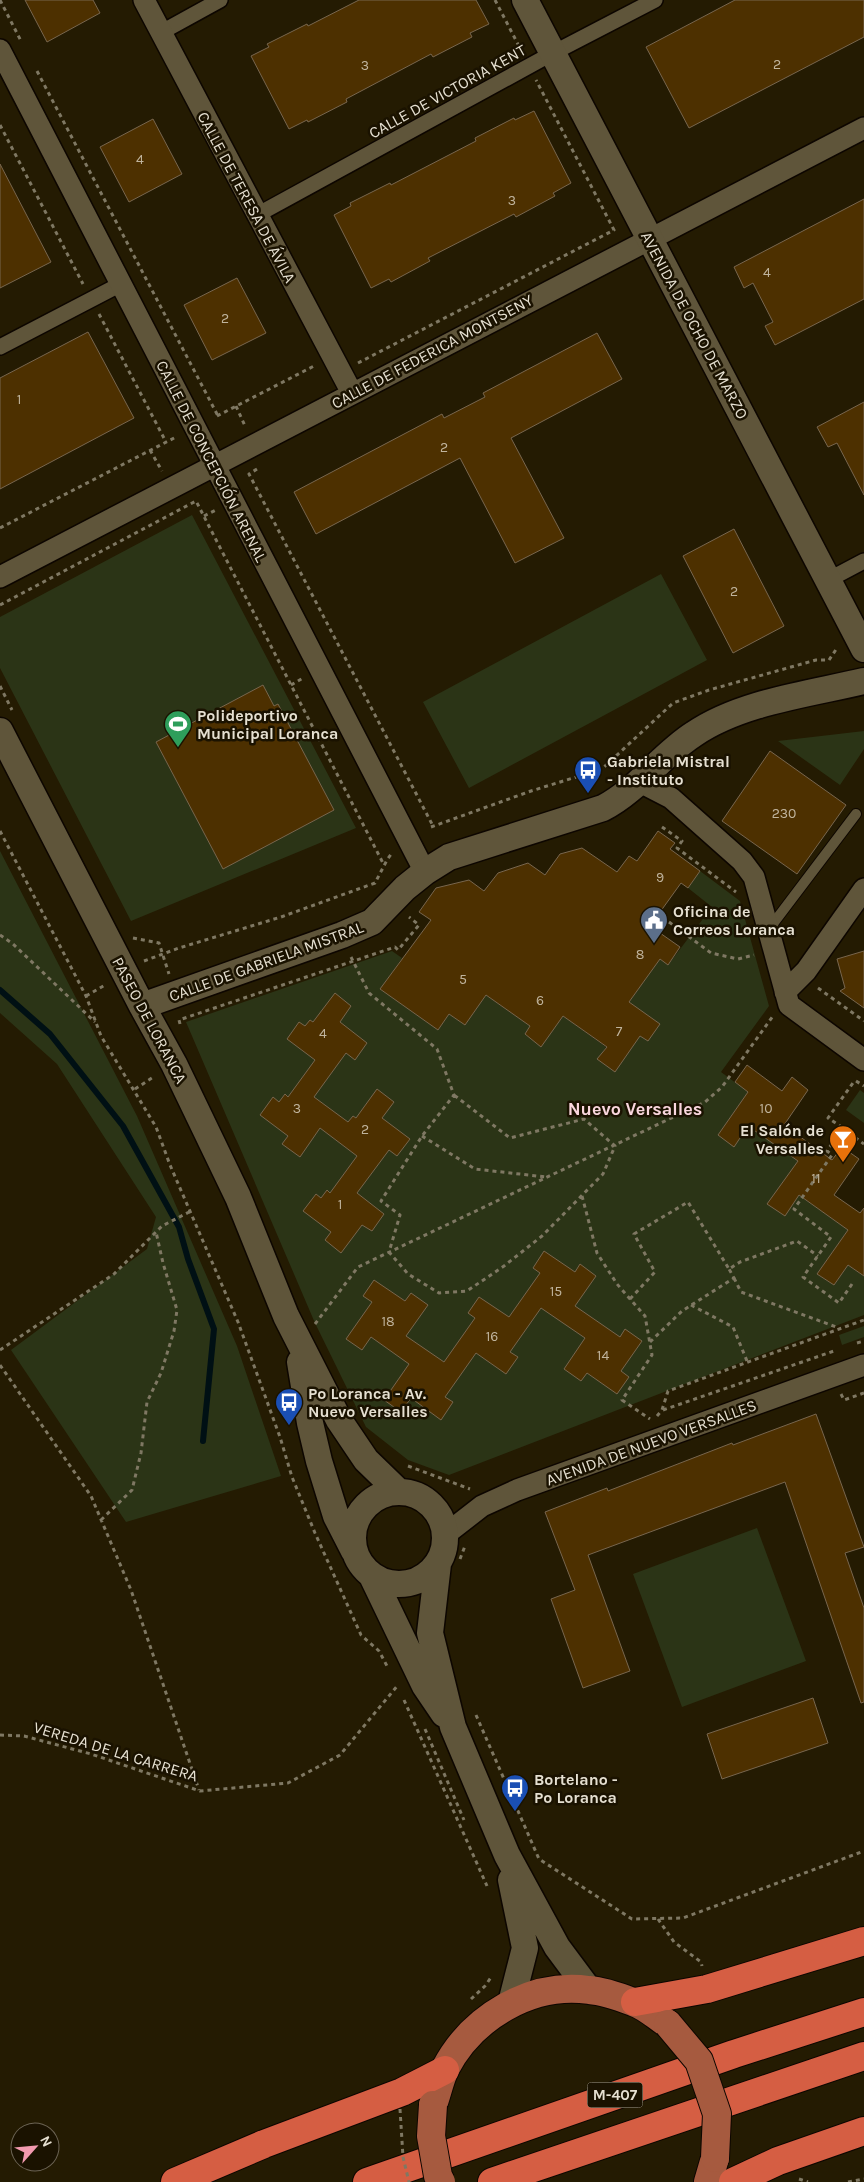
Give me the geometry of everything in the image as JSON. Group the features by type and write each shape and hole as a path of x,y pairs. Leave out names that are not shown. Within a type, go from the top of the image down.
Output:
{"highway":[{"path":"635,2002 707,1989 864,1941"},
{"name":"M-407","path":"367,2182 734,2054 864,2012"},
{"name":"M-407","path":"492,2182 864,2056"},
{"path":"175,2182 264,2144 401,2100 445,2070"},
{"path":"733,2182 778,2161 864,2131"}],"main road":[{"path":"440,2182 431,2136 433,2105 445,2070 466,2038 486,2019 511,2003 551,1991 589,1990 635,2002 668,2024 699,2061 717,2114 712,2170"}],"street":[{"name":"CALLE DE TERESA DE ÁVILA","path":"144,0 352,393"},
{"path":"160,33 220,0"},
{"name":"AVENIDA DE OCHO DE MARZO","path":"525,0 860,641"},
{"name":"CALLE DE VICTORIA KENT","path":"257,215 553,53 655,0"},
{"name":"CALLE DE CONCEPCIÓN ARENAL","path":"0,50 425,872"},
{"name":"CALLE DE FEDERICA MONTSENY","path":"0,577 214,464 864,128"},
{"path":"0,347 121,284"},
{"path":"828,580 864,561"},
{"name":"CALLE DE GABRIELA MISTRAL","path":"142,1006 342,935 372,922 405,888 449,856 603,808 618,800 676,747 696,732 720,720 747,709 864,681"},
{"name":"PASEO DE LORANCA","path":"0,731 125,974 174,1064 298,1317 339,1420 366,1460 398,1491"},
{"path":"638,781 671,798 742,861 754,877 787,999 864,1060"},
{"path":"787,999 864,889"},
{"name":"PASEO DE LORANCA","path":"298,1317 310,1423 319,1461 336,1516 356,1554"},
{"name":"AVENIDA DE NUEVO VERSALLES","path":"456,1538 482,1506 517,1490 864,1365"},
{"path":"447,1566 410,1583 386,1583 372,1576 364,1568 356,1554 353,1538 354,1527 360,1512 372,1500 383,1494 398,1491 414,1494 436,1509 444,1524 456,1538 444,1550 447,1566 430,1633 453,1727 506,1855 557,1947 589,1990"},
{"path":"372,1576 425,1686 453,1727"},
{"path":"506,1855 524,1948 511,2003"}],"lane":[{"path":"768,930 856,814"}],"path":[{"path":"0,0 23,44"},
{"path":"0,528 195,427 336,364 614,230 495,0"},
{"path":"32,62 218,416"},
{"path":"265,465 249,474 433,826"},
{"path":"0,605 196,501 384,866"},
{"path":"86,996 125,974 140,962 281,917 376,883 387,860 406,836 531,791 602,769 673,703 709,690 816,660 830,660 838,647 860,641"},
{"path":"0,831 86,996 97,1024 115,1059 135,1089 156,1127 170,1165 238,1322 280,1437 292,1477 315,1533 361,1635 379,1651 388,1668"},
{"path":"669,922 711,953 738,959 774,951"},
{"path":"0,935 13,944 97,1024"},
{"path":"342,935 369,993 437,1049 454,1095 510,1138 584,1120 615,1146"},
{"path":"298,1317 313,1327 358,1267 705,1102 722,1087 787,999"},
{"path":"864,1086 855,1080 828,1118 864,1144"},
{"path":"389,1252 400,1215 381,1201 422,1136 454,1095"},
{"path":"842,1128 826,1150 832,1155 794,1209 831,1236 804,1277 839,1302 852,1284"},
{"path":"422,1136 474,1169 546,1178"},
{"path":"389,1252 408,1274 439,1293 467,1291 542,1236 603,1174 615,1146"},
{"path":"582,1196 598,1253 630,1299 645,1316 652,1355 622,1400 653,1421"},
{"path":"630,1299 655,1272 634,1234 688,1202 741,1292 840,1328"},
{"path":"0,1350 114,1274 162,1226 191,1210"},
{"path":"101,1520 132,1490 141,1453 147,1402 161,1374 174,1331 177,1310 156,1232"},
{"path":"729,1269 740,1262 797,1241 818,1256"},
{"path":"650,1342 682,1311 734,1278"},
{"path":"691,1305 733,1327 747,1362"},
{"path":"644,1424 653,1421 662,1410 668,1391 864,1320"},
{"path":"855,1344 864,1341"},
{"path":"662,1410 836,1350"},
{"path":"0,1365 91,1496 131,1590 200,1791"},
{"path":"839,1388 844,1400 864,1393"},
{"path":"404,1465 470,1489 478,1486"},
{"path":"447,1566 456,1538"},
{"path":"393,1676 488,1890"},
{"path":"398,1685 425,1686"},
{"name":"VEREDA DE LA CARRERA","path":"0,1735 24,1736 83,1752 200,1791 288,1783 340,1755 398,1685"},
{"path":"472,1706 539,1859 632,1919 683,1918 864,1851"},
{"path":"421,1721 468,1828"},
{"path":"658,1918 674,1942 701,1962 707,1989"},
{"path":"465,2004 485,1986 497,1969"},
{"path":"401,2100 404,2157 409,2182"},
{"path":"848,2182 864,2179"}],"green space":[{"name":"Polideportivo Municipal Loranca","path":"192,515 356,828 131,921 0,668 0,617"},
{"path":"661,574 707,660 469,788 423,702"},
{"path":"864,731 864,749 840,785 778,741"},
{"path":"0,851 137,1116 237,1346 281,1476 126,1522 11,1350 147,1249 156,1217 57,1064 0,1013"},
{"path":"700,871 740,901 769,1006 721,1072 748,1092 718,1135 734,1146 748,1126 798,1161 768,1204 785,1216 799,1195 848,1230 817,1274 834,1285 848,1265 864,1276 864,1315 449,1475 408,1460 366,1427 315,1323 186,1022 392,951 402,958 381,989 438,1030 449,1014 465,1025 486,995 530,1026 525,1034 541,1046 563,1016 606,1047 598,1059 615,1071 629,1002 660,959 668,965 712,907 688,888"},
{"path":"860,1090 864,1093 864,1123 846,1110"},
{"path":"864,1326 864,1337 842,1345 839,1335"},
{"path":"757,1528 806,1661 682,1707 633,1574"}],"building":[{"path":"25,0 93,0 100,13 47,42"},
{"path":"359,0 476,0 489,24 470,33 472,37 433,57 431,54 346,99 347,102 308,122 307,120 289,129 251,56 269,47 267,44"},
{"path":"735,0 864,0 864,37 689,128 646,47"},
{"path":"534,111 571,183 553,193 555,196 516,217 514,214 428,258 430,261 391,282 389,279 371,288 334,215 351,206 350,203 390,183 391,185 476,141 475,138 514,118 515,120"},
{"path":"153,119 182,174 129,202 100,147"},
{"path":"0,164 51,262 0,288"},
{"path":"864,199 864,299 775,345 765,326 773,322 753,283 744,288 734,267"},
{"path":"237,278 266,333 212,360 184,305"},
{"path":"88,332 134,418 0,489 0,378"},
{"path":"597,333 622,379 511,438 564,538 515,563 460,458 316,534 294,492 442,414 444,418 485,397 483,393"},
{"path":"864,402 864,495 837,443 828,447 817,427"},
{"path":"734,529 784,626 733,653 683,556"},
{"path":"263,685 274,706 278,704 334,810 223,869 156,742"},
{"path":"770,751 846,805 797,874 722,821"},
{"path":"658,831 675,843 670,849 700,871 688,888 681,883 650,926 680,947 668,965 660,959 629,1002 660,1024 648,1041 640,1036 615,1072 597,1059 607,1047 563,1016 541,1047 525,1034 530,1026 486,995 465,1025 449,1014 438,1030 380,989 431,920 419,912 436,888 469,880 484,891 498,873 528,863 545,875 560,854 582,848 617,872 629,856 637,861"},
{"path":"864,951 864,1008 840,991 845,988 837,959"},
{"path":"335,993 351,1006 340,1022 367,1043 355,1060 346,1053 314,1097 348,1122 353,1116 356,1118 377,1089 394,1102 382,1118 410,1139 397,1156 389,1150 357,1193 384,1214 372,1231 362,1225 341,1253 325,1240 331,1232 303,1211 316,1194 321,1198 327,1190 330,1193 357,1156 320,1128 300,1157 282,1144 288,1136 260,1115 273,1097 279,1102 285,1094 288,1097 315,1060 287,1039 299,1022 305,1026 310,1020 313,1022"},
{"path":"747,1065 782,1091 792,1077 808,1090 784,1125 832,1160 842,1147 859,1159 834,1195 860,1213 864,1208 864,1276 848,1265 834,1285 817,1274 848,1230 799,1195 785,1216 767,1204 798,1161 748,1126 734,1147 718,1135 748,1092 735,1082"},
{"path":"544,1251 575,1272 580,1264 596,1276 575,1306 620,1337 625,1329 642,1341 621,1371 629,1377 617,1394 587,1373 581,1381 564,1369 585,1338 541,1308 510,1352 518,1357 506,1374 476,1353 445,1397 453,1402 441,1420 411,1398 401,1412 384,1400 409,1364 371,1337 362,1350 346,1339 372,1302 363,1296 374,1280 405,1301 411,1293 428,1305 406,1336 444,1362 475,1318 468,1313 479,1297 509,1317 540,1273 533,1268"},
{"path":"816,1414 864,1547 845,1553 864,1608 864,1702 861,1703 785,1482 588,1555 630,1671 583,1688 551,1599 575,1590 545,1512 607,1488 608,1491 732,1443 733,1445"},
{"path":"813,1698 828,1743 722,1779 707,1734"}],"waterway":[{"path":"0,990 50,1034 123,1126 179,1227 188,1259 214,1329 203,1441"}],"place":[{"name":"Polideportivo Municipal Loranca","path":"178,748"},
{"name":"Gabriela Mistral - Instituto","path":"588,794"},
{"name":"Oficina de Correos Loranca","path":"654,944"},
{"name":"El Salón de Versalles","path":"843,1163"},
{"name":"Pº Loranca - Av. Nuevo Versalles","path":"289,1426"},
{"name":"Bortelano - Pº Loranca","path":"515,1812"}],"district":[{"name":"Nuevo Versalles","path":"635,1109"}]}
